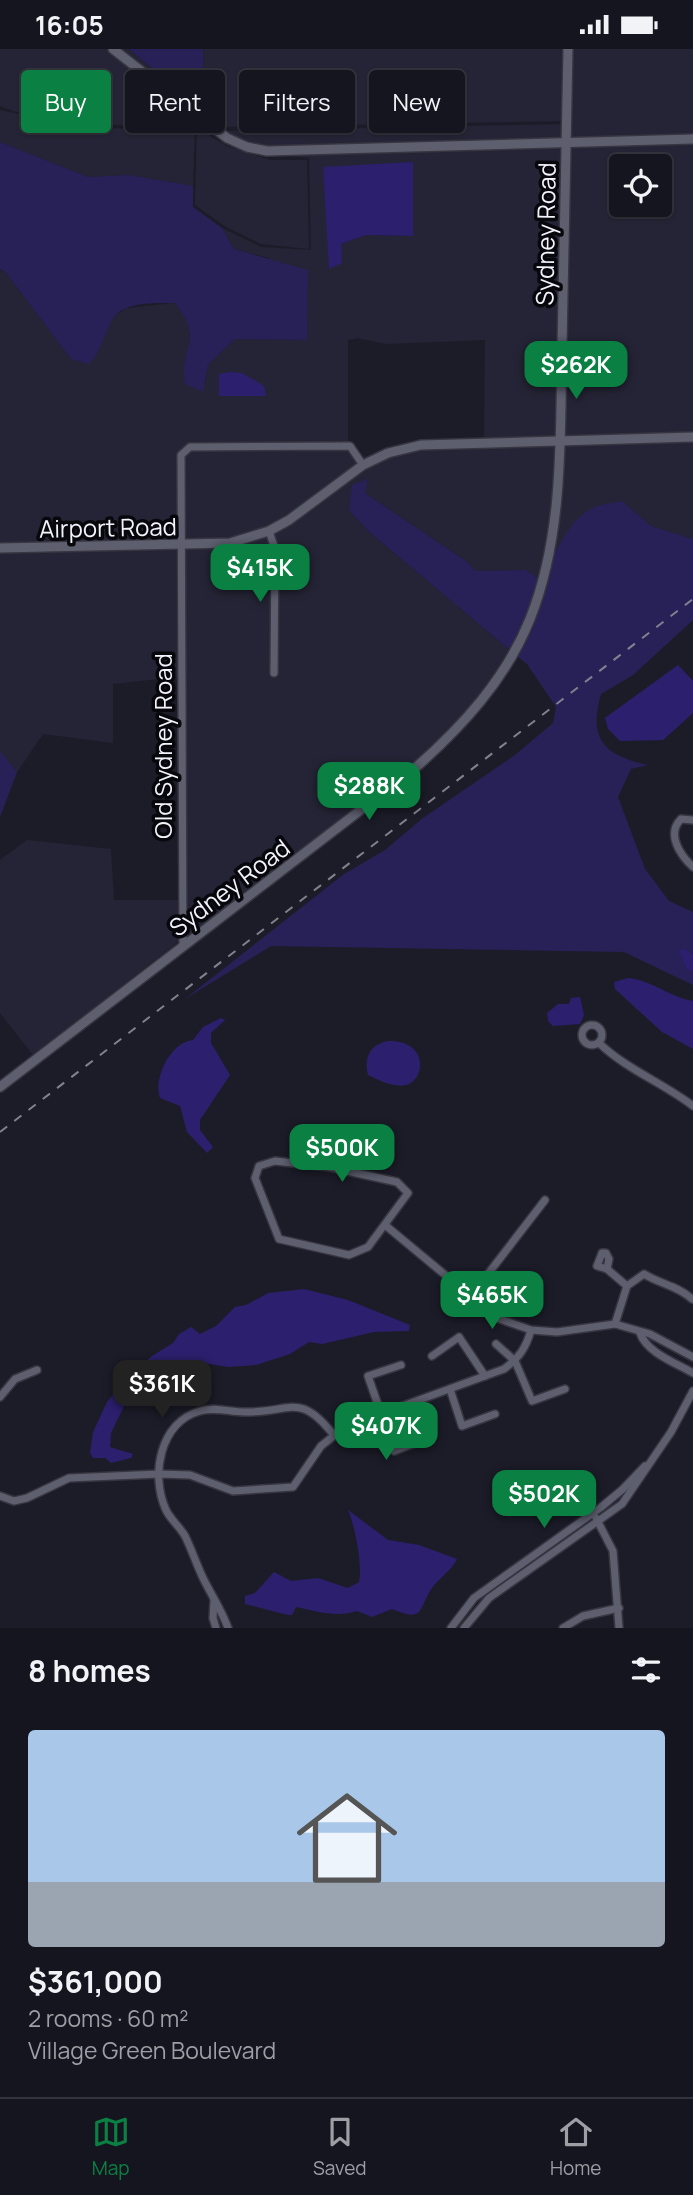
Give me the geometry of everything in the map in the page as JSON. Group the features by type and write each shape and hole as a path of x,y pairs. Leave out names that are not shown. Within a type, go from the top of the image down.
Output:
{"street":[{"path":"113,49 227,138 247,147 267,151 693,139"},
{"name":"Sydney Road","path":"0,1087 414,769 471,714 494,684 524,632 543,582 551,546 560,440 568,49"},
{"name":"Airport Road","path":"0,548 230,544 269,531 363,465 388,453 421,445 693,437"},
{"name":"Old Sydney Road","path":"183,946 181,455 190,447 350,446 363,465"},
{"path":"269,531 275,549 274,673"},
{"path":"693,820 681,819 675,828 675,841 693,867"},
{"path":"599,1043 615,1058 639,1069 693,1107"},
{"path":"275,1161 329,1167 397,1182 408,1193 385,1225 368,1247 349,1255 279,1239 256,1178 259,1166 275,1161"},
{"path":"471,1296 545,1200"},
{"path":"385,1225 497,1318 531,1330 557,1332 615,1324 650,1334 693,1357"},
{"path":"607,1269 628,1286"},
{"path":"615,1324 628,1286 644,1274 660,1283 680,1289 692,1299"},
{"path":"0,1496 15,1501 27,1498 69,1478 159,1473 190,1475 233,1491 280,1490 293,1487 303,1477 321,1446 333,1434 485,1376 515,1361 526,1346 531,1330"},
{"path":"640,1333 643,1342 654,1351 693,1373"},
{"path":"432,1356 459,1337 485,1376"},
{"path":"496,1344 515,1361 532,1401 565,1389"},
{"path":"401,1365 368,1377 394,1451 426,1439"},
{"path":"0,1397 15,1379 37,1370"},
{"path":"450,1389 462,1426 495,1415"},
{"path":"464,1628 489,1598 622,1504 693,1391"},
{"path":"228,1628 184,1535 166,1509 159,1473 162,1449 168,1434 181,1419 200,1411 249,1412 298,1406 317,1414 333,1434"},
{"path":"451,1628 474,1598 623,1489 656,1453"},
{"path":"592,1513 613,1551 619,1628"},
{"path":"214,1600 213,1618 216,1628"},
{"path":"563,1628 583,1616 619,1608"}],"shaded area":[{"path":"0,49 129,49 154,70 125,70 125,125 111,125 111,70 21,70 21,112 0,106"},
{"path":"129,49 203,49 203,70 154,70"},
{"path":"203,49 563,49 562,121 465,123 465,70 369,70 369,124 355,125 355,70 239,70 239,127 225,127 225,70 203,70"},
{"path":"571,49 693,49 693,135 570,137"},
{"path":"0,110 21,115 21,133 111,133 111,128 125,129 125,133 195,133 193,186 129,175 88,177 0,142"},
{"path":"563,124 563,138 267,147 228,135 225,131 355,133 355,128 369,128 369,133 465,133 465,126"},
{"path":"197,133 205,133 227,146 270,160 307,160 309,249 261,244 226,227 195,205"},
{"path":"0,142 88,177 129,175 193,186 193,207 222,228 234,249 308,270 307,340 235,339 208,365 203,392 185,384 185,362 190,337 184,316 175,303 150,303 132,306 117,314 89,364 71,359 6,273 0,269"},
{"path":"693,142 693,433 563,436 570,145"},
{"path":"563,145 557,436 484,438 485,340 386,344 357,338 348,340 348,442 190,444 178,455 176,543 0,544 0,270 6,273 71,359 114,316 127,308 175,303 189,322 190,341 185,384 205,384 208,365 235,339 307,340 269,258 234,249 222,228 261,247 311,250 309,158 260,153","holes":["412,162 413,236 366,235 341,244"]},
{"path":"413,162 413,236 366,235 341,244 342,263 329,269 323,167"},
{"path":"242,373 264,386 266,396 219,396 219,374"},
{"path":"693,441 693,539 651,526 622,501 551,560 563,444"},
{"path":"556,444 548,546 539,579 526,570 475,571 469,563 365,493 349,510 368,531 511,651 468,712 411,767 186,936 183,550 230,547 267,536 272,550 271,676 277,677 278,549 273,533 364,468 389,457 421,449"},
{"path":"348,450 358,464 268,528 230,540 183,542 185,457 191,451"},
{"path":"368,479 365,493 469,563 475,571 526,570 539,579 527,618 511,651 368,531 349,510 352,485"},
{"path":"622,501 651,526 693,539 693,620 633,675 601,694 597,723 603,743 610,750 648,765 631,769 618,797 645,869 669,901 693,912 693,954 685,949 686,967 693,972 693,985 624,952 271,946 185,999 344,874 385,850 423,818 515,755 553,723 556,707 527,664 517,656 546,573 567,532 580,516 595,507"},
{"path":"176,550 177,680 176,677 113,684 113,743 43,734 17,772 0,751 0,552"},
{"path":"678,665 693,681 693,713 663,740 620,741 608,729 605,718"},
{"path":"0,751 17,772 0,817"},
{"path":"27,840 111,849 114,900 178,900 179,889 179,941 33,1055 0,1013 0,860"},
{"path":"685,949 693,954 693,972 686,968 679,950"},
{"path":"628,978 693,1001 693,1049 662,1032 615,989 614,982"},
{"path":"580,997 584,1015 580,1024 553,1026 548,1021 547,1013 558,1004 569,1004 571,998"},
{"path":"221,1018 225,1020 211,1033 211,1043 230,1075 200,1120 200,1130 213,1147 207,1153 187,1132 180,1106 160,1098 159,1080 166,1062 178,1047 193,1040 203,1027"},
{"path":"388,1041 401,1042 417,1053 420,1069 413,1082 401,1086 368,1075 369,1053 376,1046"},
{"path":"304,1289 348,1300 410,1325 409,1331 374,1332 322,1344 309,1342 290,1354 256,1365 228,1367 198,1362 165,1369 138,1385 128,1398 111,1433 110,1447 133,1454 131,1458 111,1463 105,1458 93,1458 90,1453 93,1432 107,1402 123,1382 152,1356 173,1343 179,1334 191,1327 200,1334 216,1326 235,1307 246,1305 268,1293"},
{"path":"348,1510 388,1540 419,1545 457,1559 432,1588 419,1612 410,1615 392,1609 372,1617 357,1611 334,1614 296,1607 292,1615 288,1615 245,1604 245,1596 255,1593 274,1572 291,1581 318,1578 348,1588 359,1582 358,1546"}],"railway":[{"path":"0,1132 693,599"}]}
